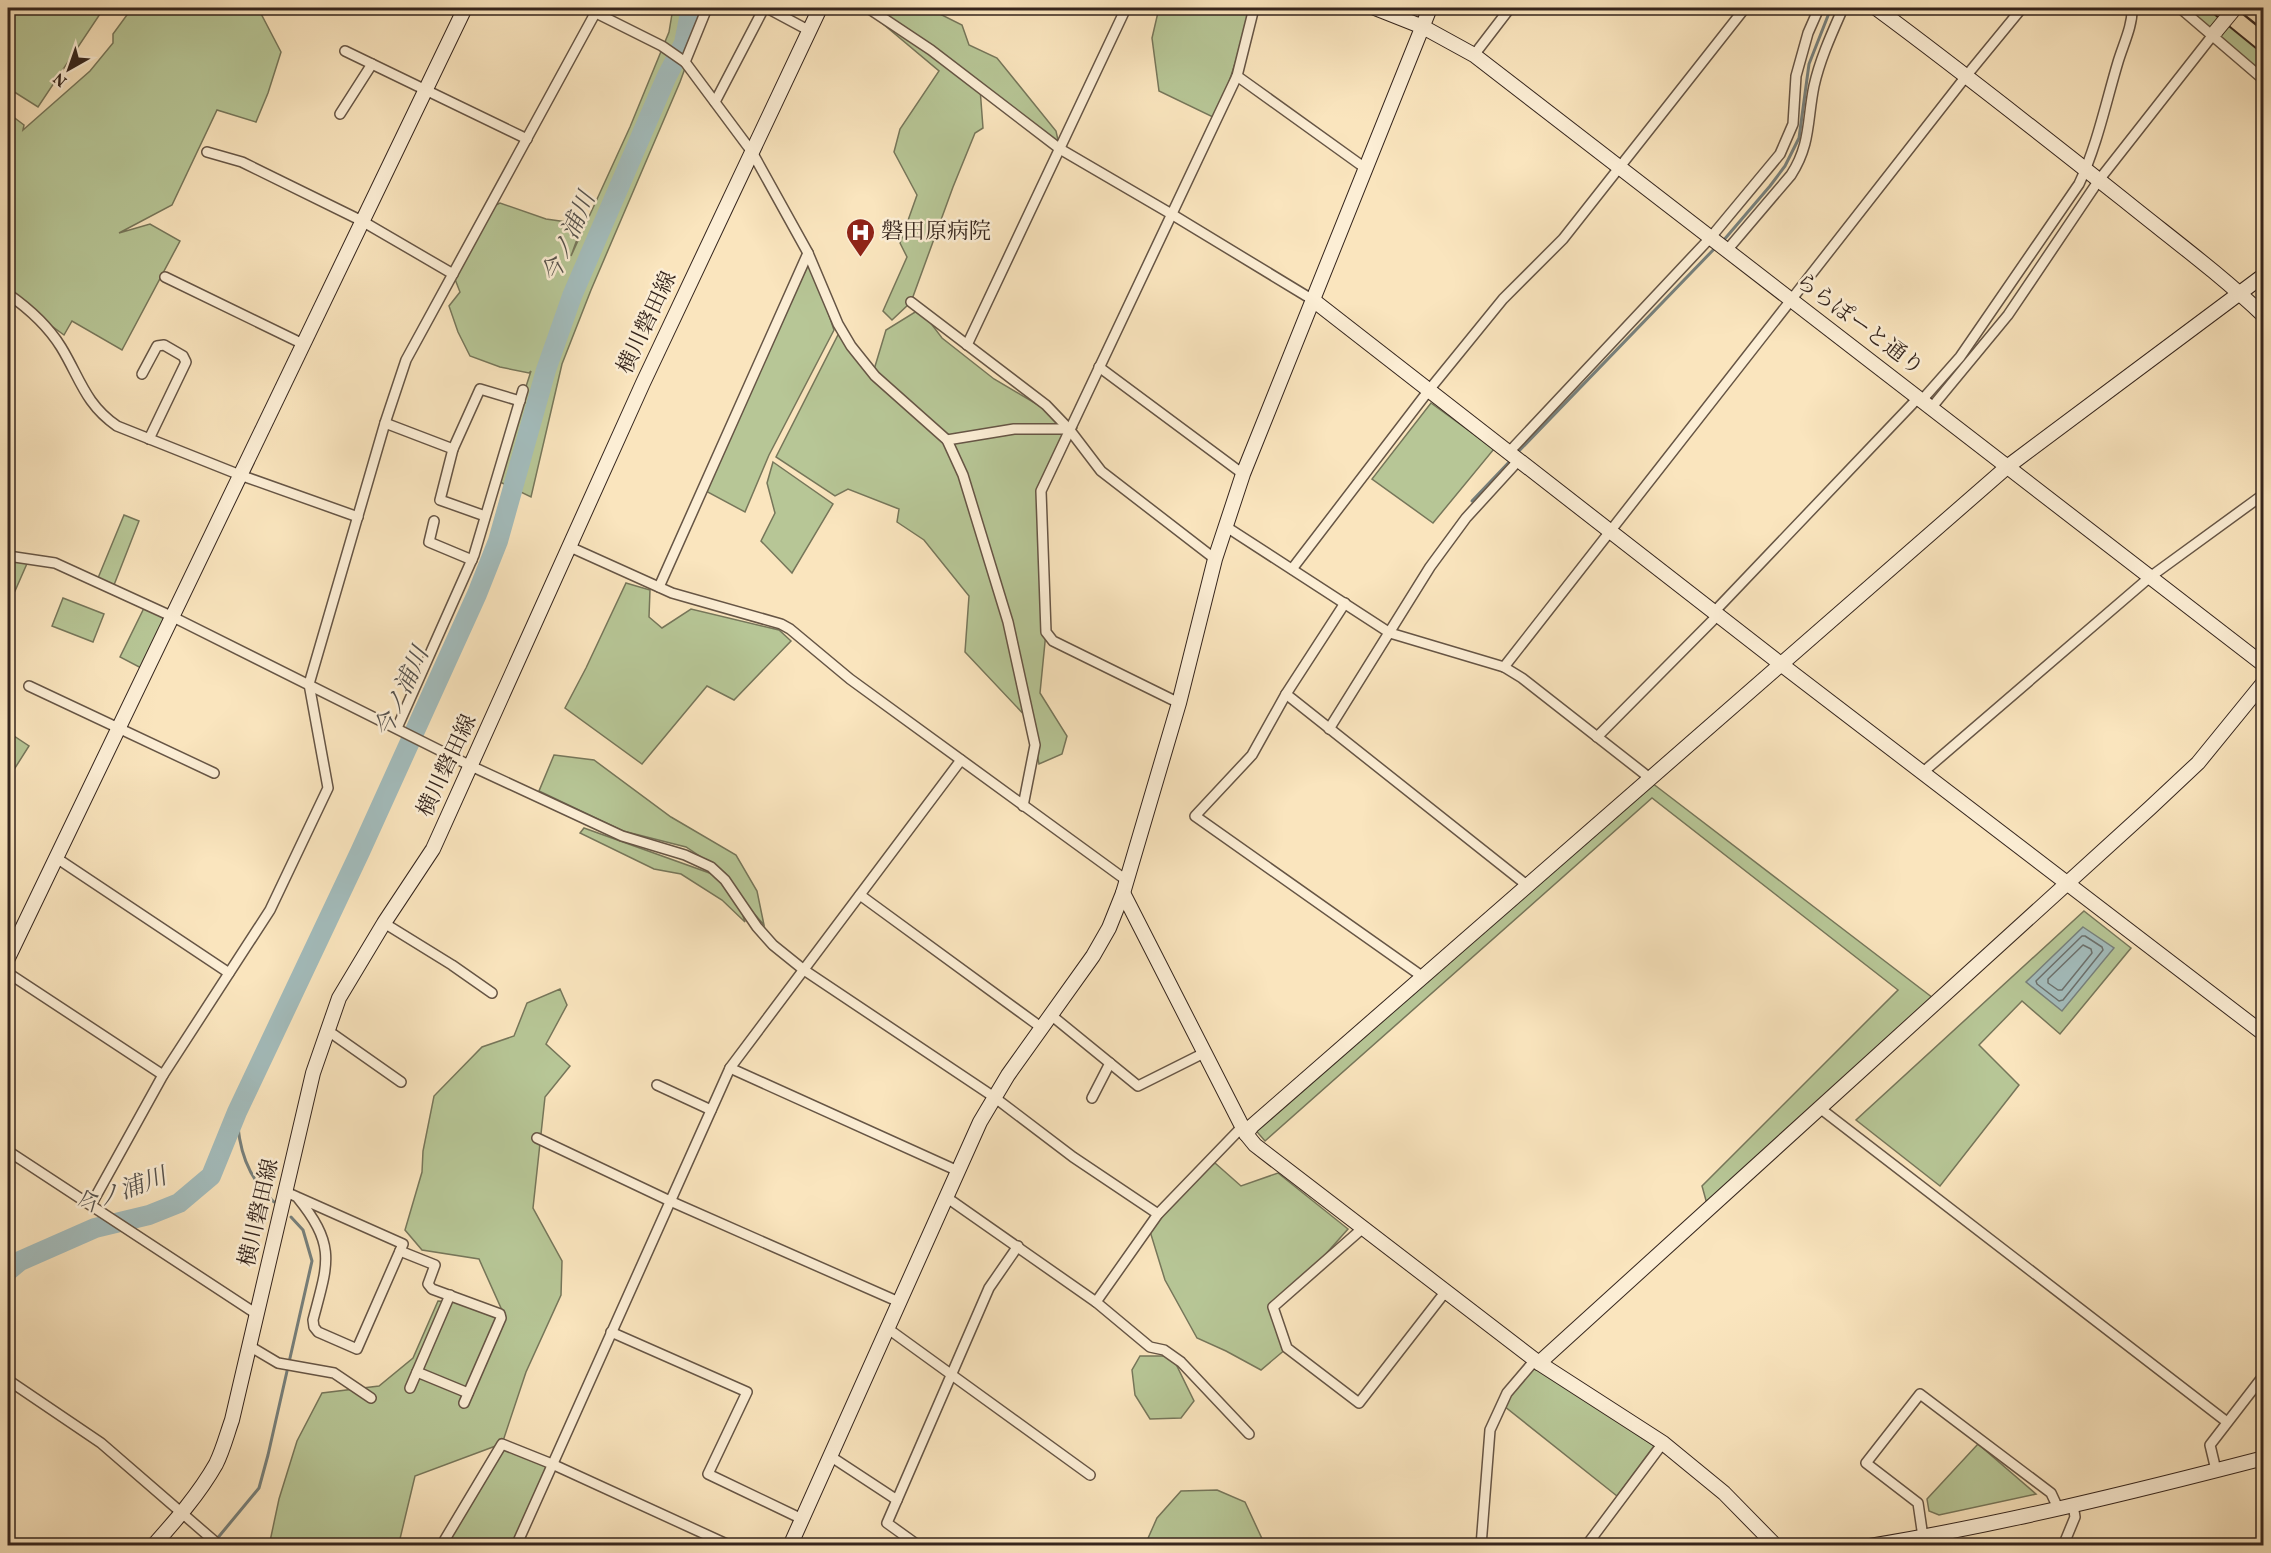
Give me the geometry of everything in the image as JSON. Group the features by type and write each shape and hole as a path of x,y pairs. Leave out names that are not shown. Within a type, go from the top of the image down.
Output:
{"highway":[{"path":"2221,8 2264,43"},
{"path":"2250,8 2264,19"}],"street":[{"path":"8,958 465,8"},
{"path":"685,62 706,8"},
{"path":"715,102 765,8 808,30"},
{"name":"横川磐田線","path":"153,1545 182,1513 217,1462 232,1420 292,1194 313,1073 327,1030 344,990 384,923 433,849 643,383 820,8"},
{"path":"868,8 931,50 1060,149 1313,300 1782,665 2264,1034"},
{"path":"967,345 1126,8"},
{"path":"1179,703 1053,641 1046,632 1041,491 1237,76 1254,8"},
{"name":"ららぽーと通り","path":"1375,8 1423,27 1474,55 2264,665"},
{"path":"790,1545 946,1197 994,1097 1094,956 1109,928 1125,887 1179,703 1215,559 1243,474 1430,8"},
{"path":"1474,55 1510,8"},
{"path":"1292,569 1429,390 1503,299 1563,239 1745,8"},
{"path":"1329,729 1430,567 1514,456 1711,237 1780,154 1793,124 1796,76 1808,33 1819,8"},
{"path":"1728,249 1799,163 1806,142 1818,70 1843,8"},
{"path":"1876,8 1967,75 2239,293 2264,316"},
{"path":"1504,667 1967,75 2022,8"},
{"path":"1925,401 1960,357 2073,194 2086,170 2132,8"},
{"path":"2180,8 2214,33 2264,80"},
{"path":"1598,737 2008,315 2099,180 2235,8"},
{"path":"91,1205 163,1074 270,910 328,788 309,684 406,360 527,139 593,9 662,46 685,62 752,152 808,252 838,324 851,346 875,376 947,440 963,475 1008,622 1035,746 1023,806"},
{"path":"345,51 527,139"},
{"path":"340,114 372,64"},
{"path":"1237,76 1365,168"},
{"path":"207,152 242,162 362,221 453,274"},
{"path":"659,587 808,252"},
{"path":"1096,1302 1158,1214 1244,1130 1252,1126 2007,467 2264,276"},
{"path":"165,277 303,344"},
{"path":"8,294 44,325 60,346 88,398 101,415 117,426 240,475 358,517"},
{"path":"912,302 1046,405 1069,429 1101,471 1215,559"},
{"path":"142,374 157,346 164,345 183,356 186,362 149,439"},
{"path":"1099,367 1243,474"},
{"path":"486,516 440,500 453,449 480,389 520,401"},
{"path":"398,728 472,560 523,390"},
{"path":"386,423 453,449"},
{"path":"947,440 1014,429 1069,429"},
{"path":"1923,773 2150,577 2264,494"},
{"path":"434,521 429,542 472,560"},
{"path":"1225,526 1390,633 1504,667 1522,678 1651,779"},
{"path":"570,547 672,593 781,624 790,629 850,679 1023,806 1125,887 1204,1053 1244,1130 1255,1145 1537,1361 1663,1443 1724,1493 1776,1545"},
{"path":"8,556 51,561 171,616 471,766 622,836 685,855 711,867 725,880 757,927 773,945 804,970 994,1097 1073,1157 1158,1214"},
{"path":"1345,603 1286,694 1252,755 1195,816 1423,977"},
{"path":"1481,1545 1490,1430 1507,1393 1537,1361 1821,1109 2068,885 2198,763 2264,682"},
{"path":"29,686 214,773"},
{"path":"1286,694 1528,886"},
{"path":"516,1545 730,1068 961,760"},
{"path":"55,857 229,973"},
{"path":"860,895 1042,1028"},
{"path":"384,923 492,993"},
{"path":"8,973 163,1074"},
{"path":"1051,1015 1138,1086 1204,1053"},
{"path":"327,1030 401,1082"},
{"path":"1092,1098 1110,1063"},
{"path":"730,1068 958,1171"},
{"path":"657,1085 711,1110"},
{"path":"1821,1109 2228,1422"},
{"path":"537,1138 670,1201 899,1302"},
{"path":"8,1151 258,1316"},
{"path":"292,1194 403,1244 357,1349 318,1332 314,1327 313,1320 327,1268 327,1251 313,1216 292,1194"},
{"path":"946,1197 1096,1302 1150,1347 1164,1350 1181,1362 1249,1434"},
{"path":"1363,1228 1273,1307 1287,1348 1359,1403 1446,1291"},
{"path":"919,1545 887,1523 989,1288 1018,1246"},
{"path":"400,1251 435,1265 428,1284 432,1289 500,1314 501,1318 464,1403"},
{"path":"410,1388 450,1295"},
{"path":"887,1328 1090,1475"},
{"path":"611,1332 747,1392 708,1474 802,1519"},
{"path":"251,1347 278,1363 334,1373 371,1398"},
{"path":"417,1372 468,1393"},
{"path":"2216,1470 2210,1445 2264,1374"},
{"path":"8,1380 101,1443 220,1545"},
{"path":"1923,1537 1918,1503 1866,1463 1920,1394 2051,1493 2058,1509"},
{"path":"1586,1545 1663,1443"},
{"path":"441,1545 502,1444 552,1464 731,1545"},
{"path":"830,1456 897,1500"},
{"path":"1870,1545 1923,1537 2058,1509 2264,1458"},
{"path":"2063,1545 2075,1517 2073,1505"}],"green space":[{"path":"8,8 104,8 38,107 8,88"},
{"path":"132,8 258,8 281,52 256,122 217,110 172,205 119,233 150,224 180,241 122,350 72,321 64,335 8,296 8,113 24,125 23,130 90,71 113,43 113,34"},
{"path":"673,8 707,8 680,82 591,290 562,364 531,497 496,480 531,371 529,373 500,367 470,356 449,306 460,292 453,274 490,208 500,203 546,219 567,222 579,234 571,256 630,127 669,32"},
{"path":"864,8 928,8 962,25 969,45 997,58 1056,131 1060,149 980,88 983,128 975,133 911,302 892,320 883,311 907,257 900,243 917,195 894,152 900,129 939,71"},
{"path":"1159,8 1253,8 1217,119 1159,91 1152,38"},
{"path":"2186,8 2214,8 2263,51 2263,75"},
{"path":"808,253 834,330 769,455 745,512 702,489"},
{"path":"920,309 942,338 994,379 1077,428 1041,491 1042,527 1039,574 1046,632 1040,693 1067,736 1062,754 1039,764 1030,721 965,652 969,596 924,540 897,522 899,509 848,489 835,496 776,457 841,329 873,373 886,330"},
{"path":"1431,403 1494,449 1433,523 1372,479"},
{"path":"773,462 833,504 792,573 761,541 775,513 767,483"},
{"path":"124,515 139,521 114,585 98,578"},
{"path":"8,558 29,559 8,607"},
{"path":"626,583 650,590 649,617 662,628 691,609 779,630 791,641 734,700 707,686 642,764 565,708"},
{"path":"63,598 104,614 93,642 52,626"},
{"path":"145,606 169,617 143,669 120,657"},
{"path":"8,732 29,746 8,779"},
{"path":"554,755 594,760 671,817 736,855 757,891 764,925 742,900 725,873 686,847 623,831 539,791"},
{"path":"1652,783 1933,998 1707,1204 1702,1186 1898,990 1652,798 1265,1141 1252,1126"},
{"path":"584,828 715,875 741,910 745,922 722,900 681,874 654,869 580,833"},
{"path":"2084,911 2131,948 2060,1034 2022,1001 1979,1045 2019,1085 1940,1186 1856,1120"},
{"path":"560,989 567,1005 546,1044 570,1066 545,1097 533,1208 562,1261 561,1295 526,1372 502,1444 552,1464 516,1545 441,1545 501,1444 415,1476 399,1543 406,1545 269,1546 279,1499 297,1441 322,1393 379,1386 413,1358 438,1301 477,1303 505,1317 479,1259 422,1250 405,1230 422,1172 423,1151 434,1096 482,1047 514,1036 527,1003"},
{"path":"1215,1163 1241,1186 1278,1173 1348,1229 1299,1284 1273,1307 1287,1348 1261,1370 1197,1338 1165,1280 1149,1228 1183,1188"},
{"path":"1140,1356 1172,1356 1194,1401 1181,1418 1150,1419 1135,1395 1132,1370"},
{"path":"1535,1366 1654,1446 1617,1496 1504,1406 1511,1389"},
{"path":"1978,1444 2036,1494 1939,1515 1929,1511 1927,1499"},
{"path":"1217,1490 1245,1502 1263,1545 1145,1545 1157,1518 1181,1491"}],"water":[{"path":"2083,927 2114,948 2062,1011 2026,982"}],"waterway":[{"name":"今ノ浦川","path":"8,1271 20,1261 95,1228 149,1215 179,1203 211,1176 237,1112 360,852 477,594 498,541 546,370 572,296 666,78 684,43 691,8"},
{"path":"1723,241 1785,166 1799,138 1809,64 1831,8"},
{"path":"1516,454 1716,247"},
{"path":"1472,501 1512,459"},
{"path":"237,1112 239,1138 246,1161 257,1182 274,1202"},
{"path":"211,1546 259,1488 268,1455 312,1261 303,1230 291,1217"}],"place":[{"name":"磐田原病院","path":"860,258"}]}
